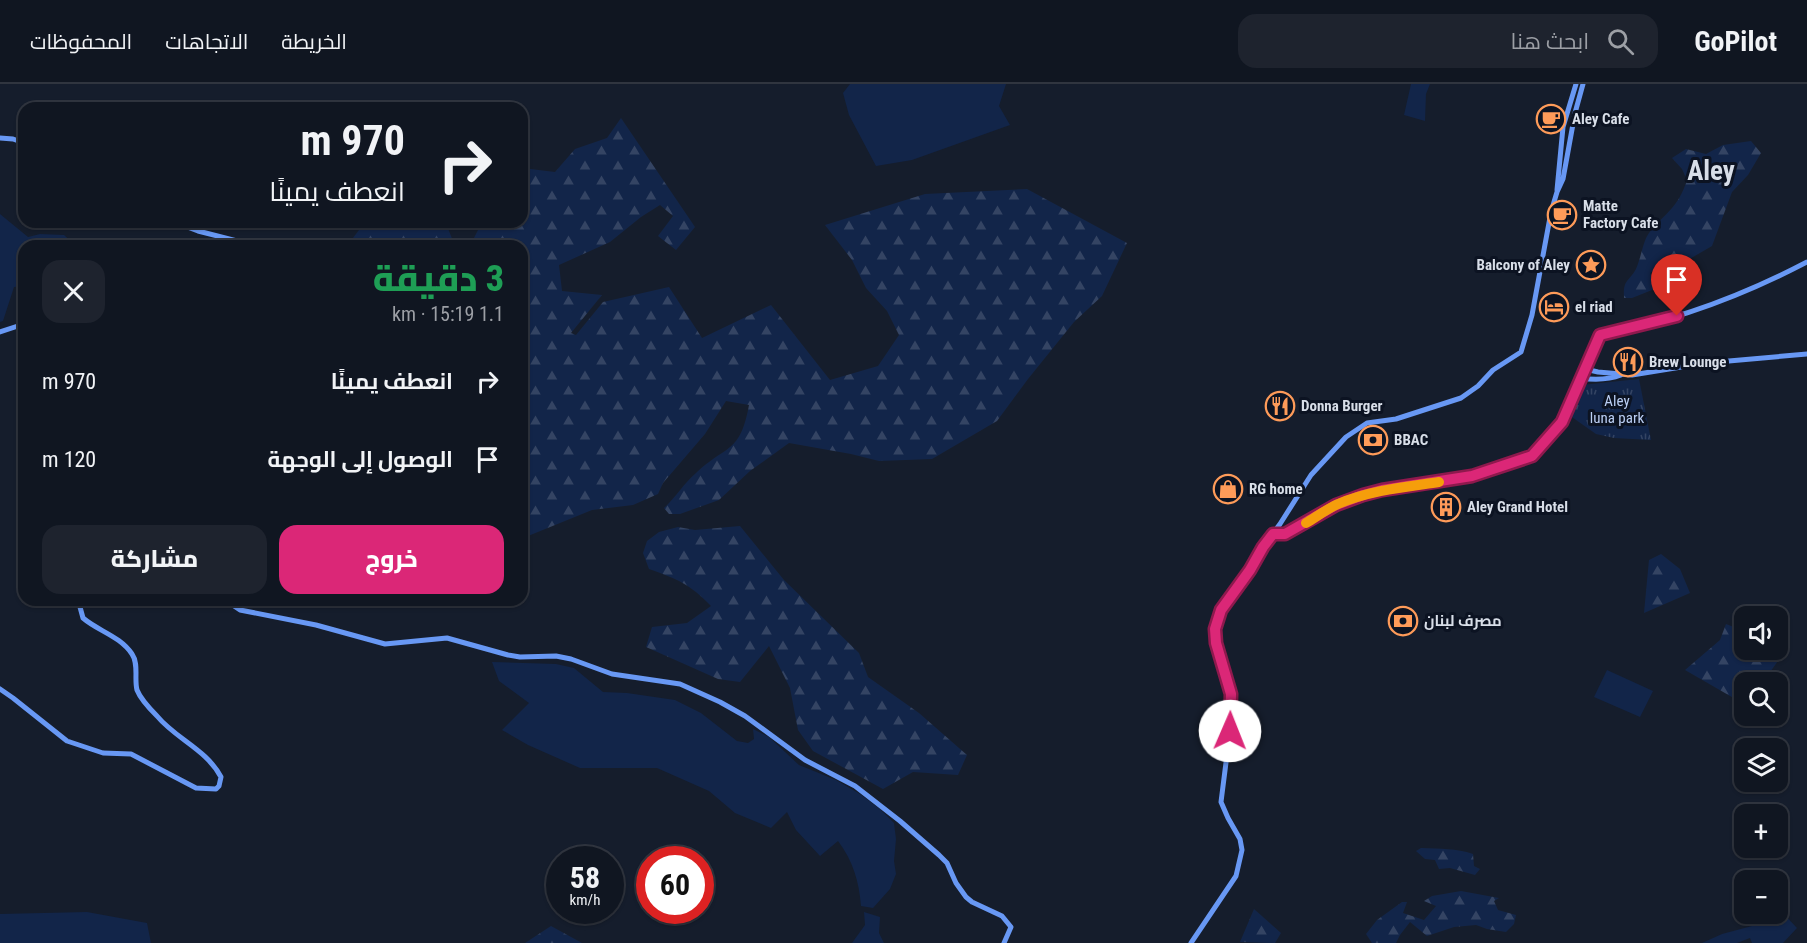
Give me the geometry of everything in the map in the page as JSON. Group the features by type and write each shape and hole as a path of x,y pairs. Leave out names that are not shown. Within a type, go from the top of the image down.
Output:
{"main road":[{"path":"1191,943 1236,876 1242,850 1240,839 1221,802 1230,731 1231,694 1216,643 1215,629 1221,610 1250,570 1311,475 1346,437 1367,423 1396,419 1461,398 1478,386 1493,370 1521,352 1532,315 1544,245 1557,192 1561,144 1567,111 1576,84"},
{"path":"1557,192 1563,179 1575,113 1583,84"},
{"path":"0,138 18,141"},
{"path":"1561,144 1571,145"},
{"path":"190,228 233,240"},
{"path":"1273,534 1285,534 1336,505 1363,495 1472,476 1527,459 1537,453 1562,422 1600,335 1625,331 1695,311 1807,262"},
{"path":"0,332 18,326"},
{"path":"1585,369 1632,375 1706,363 1807,354"},
{"path":"1596,380 1598,372"},
{"path":"1580,378 1596,380 1621,375"},
{"path":"0,690 14,698 67,741 103,753 131,754 196,788 216,789 219,786 221,777 213,766 198,750 167,726 143,700 137,688 134,657 114,637 83,618 80,606"},
{"path":"234,606 240,610 315,626 385,645 447,638 508,655 563,657 612,674 668,681 703,694 745,716 805,760 855,786 900,821 947,863 956,884 966,897 1006,919 1011,927 1005,943"}],"green space":[{"path":"850,84 1006,84 999,106 1010,125 912,160 876,166 849,115 843,93"},
{"path":"1411,84 1430,84 1426,94 1425,121 1404,115"},
{"path":"621,118 695,227 676,250 658,236 673,216 660,205 610,242 559,265 562,291 602,295 571,333 576,335 603,302 669,287 702,338 771,305 830,380 878,366 899,335 887,311 866,288 852,260 825,225 925,194 1027,189 1127,243 1102,296 1074,322 997,421 932,459 879,461 789,443 750,471 719,500 680,514 669,514 664,508 688,481 731,446 741,432 749,405 726,401 705,434 663,483 658,494 633,505 592,510 528,536 528,240 473,240 479,228 528,228 528,169 555,172 575,149 607,138"},
{"path":"1751,141 1761,153 1748,175 1732,192 1712,246 1674,268 1662,267 1650,273 1657,288 1632,298 1624,298 1625,284 1636,269 1647,236 1676,204 1687,180 1682,169 1672,158 1686,149 1706,154 1723,145"},
{"path":"0,214 28,237 40,234 64,235 69,240 18,240 18,287 14,287 3,321 0,322"},
{"path":"360,228 448,228 453,240 352,240"},
{"name":"Aley luna park","path":"1639,379 1651,440 1614,438 1596,434 1569,415 1582,385"},
{"path":"740,526 784,580 859,653 868,677 919,713 967,755 958,775 913,772 883,789 813,751 798,730 790,688 769,646 740,682 718,679 646,647 652,627 687,623 711,606 683,583 649,569 643,553 647,541 659,532 678,527 695,530"},
{"path":"1661,554 1680,569 1690,593 1644,613 1649,560"},
{"path":"1726,624 1734,627 1734,660 1779,660 1770,672 1734,672 1734,698 1685,670 1720,640"},
{"path":"492,662 556,664 574,668 603,692 675,700 701,713 737,741 748,743 754,739 753,729 769,737 799,765 836,780 860,794 894,823 896,874 890,889 873,908 861,906 854,872 848,856 838,841 820,856 796,830 787,812 771,828 735,813 709,791 657,768 580,768 528,745 502,730 529,703 499,681"},
{"path":"1607,670 1653,691 1640,717 1594,697"},
{"path":"1421,848 1473,854 1474,866 1480,869 1475,875 1450,868 1439,869 1435,860 1425,859 1416,851"},
{"path":"1461,891 1499,898 1494,901 1498,910 1516,915 1514,924 1506,932 1476,925 1454,927 1427,936 1410,922 1396,943 1372,943 1366,934 1377,920 1402,902 1407,902 1403,913 1424,920 1436,906 1424,901 1432,896"},
{"path":"1254,909 1281,933 1275,943 1240,942"},
{"path":"87,912 147,923 151,943 0,943 0,914"},
{"path":"864,912 880,917 879,933 884,943 852,943 865,925"},
{"path":"1788,918 1797,928 1783,943 1752,943 1750,938 1737,943 1702,943 1722,934 1752,926 1788,924"},
{"path":"551,926 582,943 525,943"}],"slow traffic":[{"path":"1306,523 1336,505 1363,495 1439,482"}],"place":[{"name":"Aley Cafe","path":"1551,119"},
{"name":"Matte Factory Cafe","path":"1562,215"},
{"name":"Balcony of Aley","path":"1591,265"},
{"name":"el riad","path":"1554,307"},
{"name":"Brew Lounge","path":"1628,362"},
{"name":"Donna Burger","path":"1280,406"},
{"name":"BBAC","path":"1373,440"},
{"name":"RG home","path":"1228,489"},
{"name":"Aley Grand Hotel","path":"1446,507"},
{"name":"مصرف لبنان","path":"1403,621"}],"district":[{"name":"Aley","path":"1711,171"}],"route":[{"path":"1230,731 1231,694 1216,643 1215,629 1221,610 1273,534 1285,534 1336,505 1363,495 1472,476 1527,459 1537,453 1562,422 1600,335 1625,331 1677,316"}]}
